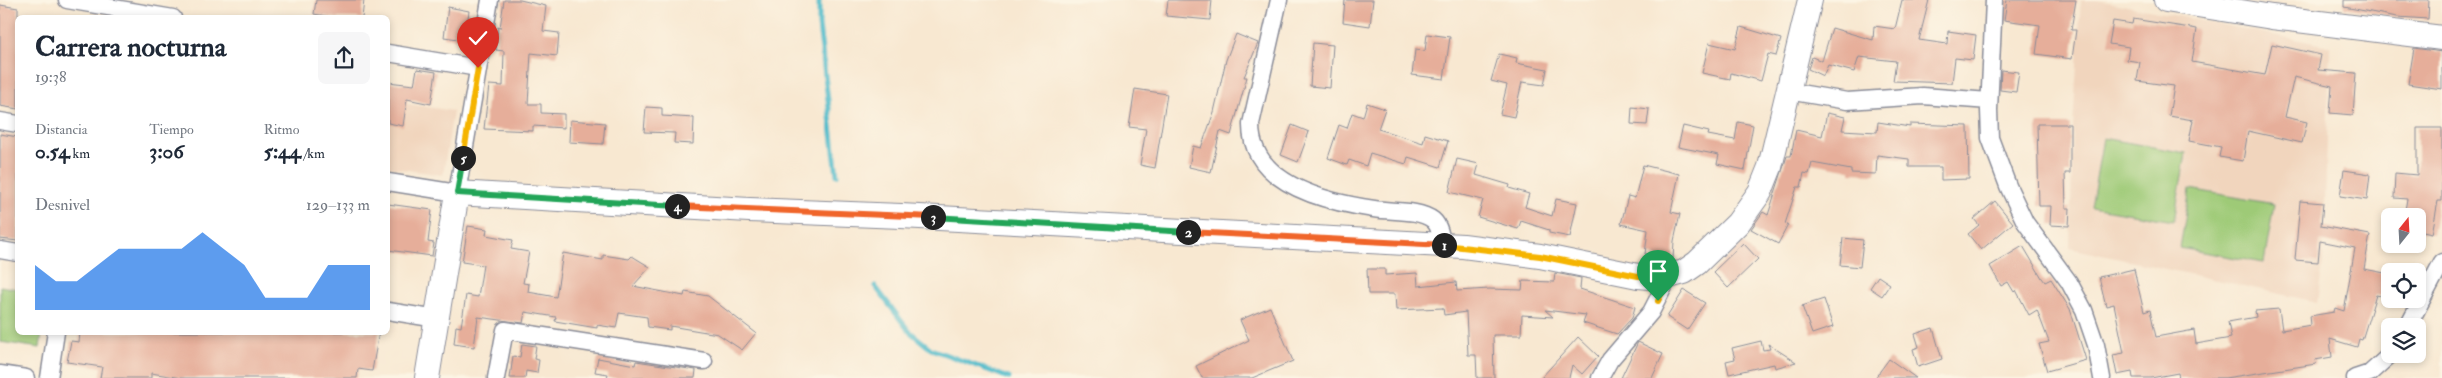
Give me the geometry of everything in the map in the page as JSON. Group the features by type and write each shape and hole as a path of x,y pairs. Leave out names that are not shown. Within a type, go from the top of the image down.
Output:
{"street":[{"path":"66,0 154,15"},
{"path":"427,378 490,0"},
{"path":"1279,0 1252,117 1251,135 1257,155 1278,176 1293,186 1311,194 1374,209 1428,217 1438,225 1442,245"},
{"path":"390,182 457,193 739,210 901,216 1442,245 1540,256 1638,276 1669,277 1684,272 1697,263 1738,223 1754,203 1770,166 1810,0"},
{"path":"1994,0 1989,101 1990,138 2008,186 2025,222 2069,282 2081,304 2096,345 2102,378"},
{"path":"2166,0 2272,17 2442,38"},
{"path":"390,53 478,68"},
{"path":"1788,91 1847,101 1924,96 1989,101"},
{"path":"0,122 15,124"},
{"path":"0,250 15,252"},
{"path":"2412,318 2442,262"},
{"path":"1600,378 1610,360 1651,312 1669,277"},
{"path":"390,311 437,319"},
{"path":"496,378 505,330 704,361"},
{"path":"49,378 56,335"},
{"path":"2355,378 2385,365"},
{"path":"0,374 26,378"}],"shaded area":[{"path":"2081,0 2097,0 2330,46 2323,265 2317,302 2070,248 2073,127"},
{"path":"390,101 453,111 443,175 390,167"}],"green space":[{"path":"2103,138 2186,153 2174,221 2091,207"},
{"path":"2190,189 2274,204 2264,263 2180,248"},
{"path":"0,286 15,289 15,335 42,335 40,348 0,342"}],"building":[{"path":"316,0 364,0 362,15 314,14"},
{"path":"504,0 520,0 546,6 543,31 559,33 557,56 531,53 528,104 541,104 541,113 564,114 564,128 533,126 533,131 484,129 489,85 503,86 504,51 496,50 498,27 500,28"},
{"path":"1168,0 1212,0 1210,20 1166,16"},
{"path":"1345,0 1373,0 1370,26 1343,22"},
{"path":"1902,0 1929,0 1919,40 1947,44 1948,31 1976,35 1973,60 1955,58 1952,83 1893,81 1896,61 1859,57 1854,72 1828,65 1823,76 1808,69 1812,57 1822,61 1832,28 1873,40 1874,26 1895,29"},
{"path":"2007,0 2076,0 2071,30 2076,30 2072,59 2036,54 2040,25 2004,20"},
{"path":"2344,0 2429,0 2428,19 2397,17 2344,7"},
{"path":"0,5 18,8 18,15 15,15 15,108 0,106"},
{"path":"448,7 469,11 465,40 444,37"},
{"path":"2133,19 2197,29 2192,62 2265,75 2272,44 2321,55 2318,70 2356,73 2353,115 2330,113 2332,86 2294,77 2285,117 2307,122 2302,143 2248,131 2243,161 2219,157 2221,147 2189,141 2193,120 2169,116 2174,86 2137,81 2140,62 2127,60 2129,47 2109,44 2113,21 2132,24"},
{"path":"1741,27 1781,39 1776,56 1768,54 1761,81 1731,73 1730,79 1702,73 1709,43 1735,49"},
{"path":"1236,34 1258,43 1244,77 1247,77 1231,135 1220,131 1211,172 1189,167 1193,146 1201,148 1214,112 1226,60"},
{"path":"1427,34 1450,37 1444,79 1412,75 1415,50 1425,51"},
{"path":"1313,43 1333,45 1330,88 1310,86"},
{"path":"2414,48 2442,52 2442,89 2408,84"},
{"path":"1499,54 1517,58 1516,63 1547,69 1544,85 1522,82 1514,117 1500,114 1507,85 1491,81"},
{"path":"417,69 436,72 431,104 407,99 403,126 390,123 390,82 414,85"},
{"path":"2001,70 2019,72 2016,92 2000,90"},
{"path":"1135,89 1167,94 1155,168 1140,165 1146,129 1129,127"},
{"path":"1367,103 1385,109 1378,129 1423,143 1425,134 1448,141 1440,167 1408,157 1406,164 1370,153 1366,166 1349,160 1347,165 1328,158 1339,125 1347,128 1352,113 1363,117"},
{"path":"646,107 662,108 662,116 694,118 693,144 674,143 675,133 644,132"},
{"path":"1632,107 1649,109 1647,125 1631,124"},
{"path":"1827,113 1845,117 1842,130 1877,132 1878,122 1910,127 1910,124 1968,126 1969,179 1941,180 1941,167 1909,167 1909,159 1877,155 1876,174 1851,173 1851,170 1812,163 1809,174 1804,173 1801,187 1797,187 1785,224 1788,225 1778,244 1751,229 1763,212 1768,215 1787,156 1791,156 1796,130 1822,136"},
{"path":"570,120 605,123 603,144 569,142"},
{"path":"1738,122 1753,125 1745,170 1717,164 1719,155 1678,147 1683,126 1709,132 1708,135 1735,140"},
{"path":"2037,124 2070,124 2070,173 2065,173 2066,208 2070,208 2069,226 2050,225 2051,206 2039,206"},
{"path":"1292,125 1309,132 1298,162 1281,155"},
{"path":"2417,128 2442,128 2442,201 2438,201 2432,234 2426,233 2426,208 2405,208 2407,199 2394,198 2395,173 2417,175"},
{"path":"0,134 15,136 15,241 0,239"},
{"path":"1457,159 1479,164 1476,175 1510,185 1509,188 1529,194 1525,207 1552,216 1556,199 1577,203 1570,237 1549,233 1549,230 1521,221 1518,229 1478,217 1483,200 1449,192"},
{"path":"1643,165 1679,174 1671,212 1680,214 1674,241 1673,259 1645,254 1648,230 1621,224 1628,196 1635,198"},
{"path":"2344,170 2370,174 2367,200 2340,196"},
{"path":"1995,201 2013,223 1981,250 1968,234 1979,225 1974,219"},
{"path":"2300,201 2323,203 2321,226 2370,235 2364,269 2381,272 2381,296 2376,295 2362,340 2359,339 2357,347 2330,339 2332,357 2315,360 2316,364 2225,378 2179,378 2178,373 2151,378 2133,378 2132,372 2117,375 2113,355 2124,353 2114,304 2106,306 2099,277 2134,269 2144,312 2150,310 2156,337 2194,330 2196,344 2231,338 2228,322 2256,317 2255,311 2279,309 2282,330 2311,325 2310,316 2334,312 2335,308 2344,311 2355,248 2320,241 2318,262 2295,260"},
{"path":"390,204 432,210 428,242 434,243 432,256 390,250"},
{"path":"468,226 487,229 486,235 513,240 511,249 529,252 523,283 529,284 528,292 556,297 563,253 603,260 603,255 629,259 632,256 650,267 633,286 684,296 685,292 708,296 756,333 742,350 718,334 670,326 670,330 648,327 647,317 619,313 616,328 597,325 597,328 555,321 556,317 525,312 523,323 478,317 474,347 454,344 456,326 461,327 466,295 478,297 483,265 462,262"},
{"path":"1843,238 1863,240 1860,267 1840,265"},
{"path":"1743,243 1758,259 1728,288 1713,272"},
{"path":"2023,246 2042,278 2045,282 2051,279 2070,309 2086,360 2047,371 2039,344 2049,342 2037,310 2029,315 2016,290 2014,292 2008,282 2001,286 1990,266"},
{"path":"1367,269 1385,269 1385,275 1417,273 1418,286 1456,282 1457,291 1489,289 1522,290 1523,281 1554,282 1555,273 1581,278 1580,289 1635,307 1632,318 1617,334 1583,323 1586,315 1545,310 1553,317 1522,315 1521,335 1493,335 1494,378 1477,378 1476,355 1468,355 1466,312 1444,315 1443,308 1396,310 1395,294 1368,294"},
{"path":"1878,276 1890,284 1882,296 1870,288"},
{"path":"1684,290 1705,303 1687,330 1667,317"},
{"path":"1824,299 1833,327 1812,334 1802,306"},
{"path":"1270,307 1293,361 1252,378 1202,378 1196,366 1249,340 1240,320"},
{"path":"1933,328 1942,359 1918,367 1913,349 1919,347 1915,334"},
{"path":"80,335 378,335 372,371 358,369 357,378 181,378 151,373 151,378 100,378 102,367 67,362 71,341 79,342"},
{"path":"1578,337 1598,356 1582,374 1572,365 1569,378 1541,378"},
{"path":"1761,341 1763,350 1770,349 1768,344 1796,362 1775,368 1774,364 1729,374 1726,361 1735,359 1732,348"},
{"path":"1638,342 1663,354 1652,378 1621,378"},
{"path":"522,344 536,346 534,359 539,360 537,373 526,371 525,378 510,378 513,356 520,357"},
{"path":"598,358 635,365 636,361 696,370 695,378 607,378 608,374 595,372"},
{"path":"1889,359 1916,378 1875,378"}],"waterway":[{"path":"819,0 819,25 837,175"},
{"path":"875,286 909,331 931,349 1009,378"}],"route":[{"path":"478,68 457,193 749,210 901,216 1463,246 1540,256 1650,278 1669,277 1658,301"}]}
